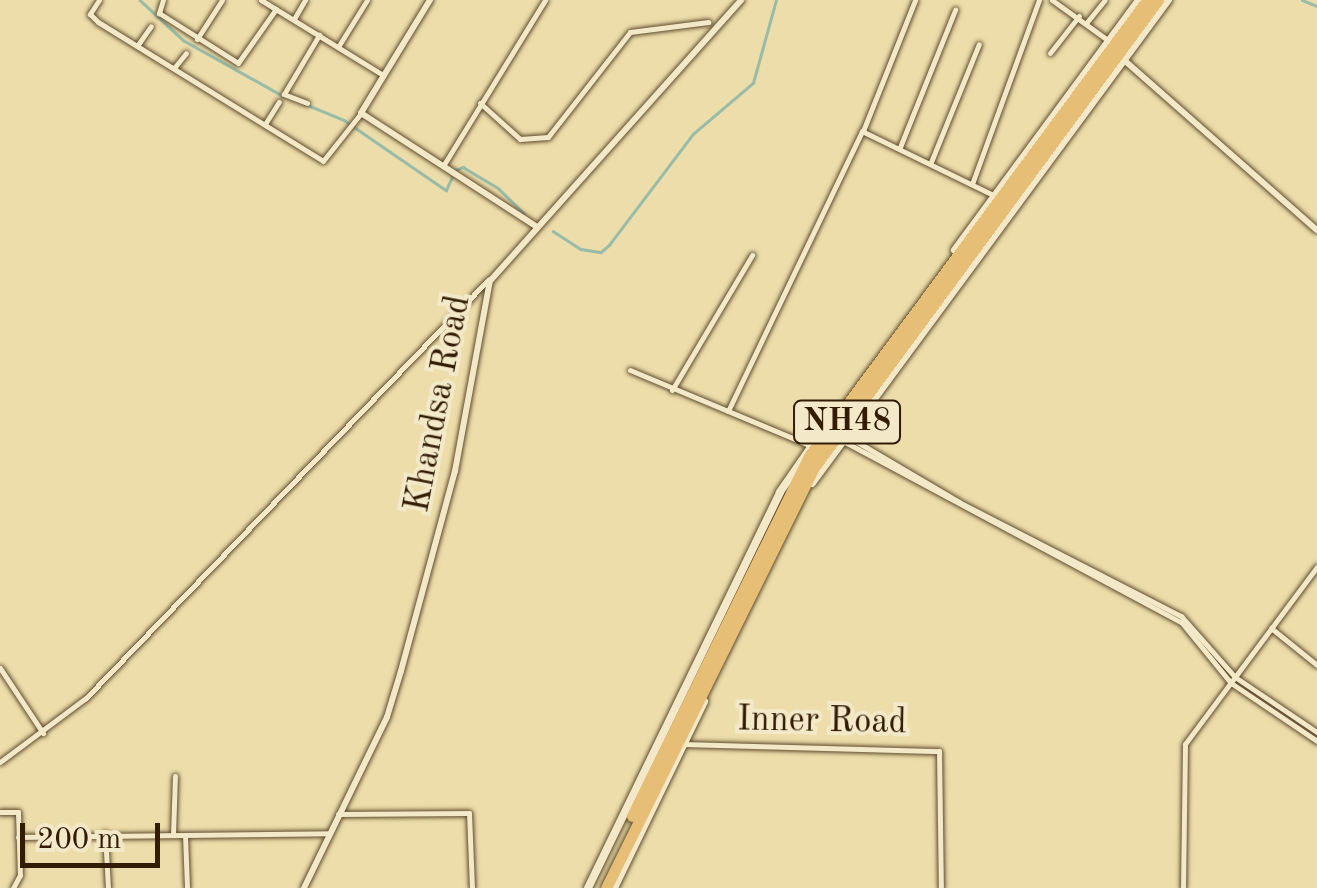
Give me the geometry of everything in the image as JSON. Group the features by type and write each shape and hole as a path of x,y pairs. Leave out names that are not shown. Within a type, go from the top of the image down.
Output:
{"highway":[{"name":"NH48","path":"598,888 700,666 809,456 1148,0"},
{"name":"NH48","path":"606,888 815,466 1158,0"}],"main road":[{"path":"588,888 808,444 1139,0"},
{"path":"614,888 790,522 845,438 1168,0"}],"street":[{"path":"98,0 92,18 328,162 430,0"},
{"path":"163,0 159,13 240,64 276,9"},
{"path":"196,38 222,0"},
{"path":"262,0 383,74"},
{"path":"294,19 306,0"},
{"path":"338,47 366,0"},
{"path":"443,166 545,0"},
{"name":"Khandsa Road","path":"304,888 386,717 402,671 456,471 492,277 740,0"},
{"path":"728,411 863,130 914,0"},
{"path":"972,184 1039,0"},
{"path":"1052,0 1079,16 1108,41"},
{"path":"1068,9 1072,0"},
{"path":"1087,22 1105,0"},
{"path":"900,147 955,10"},
{"path":"1050,53 1079,16"},
{"path":"480,103 520,139 548,136 630,32 708,22"},
{"path":"137,46 151,26"},
{"path":"307,103 284,94 319,35"},
{"path":"931,162 979,44"},
{"path":"174,68 186,53"},
{"path":"1124,60 1317,230"},
{"path":"265,124 279,102"},
{"path":"361,113 536,226"},
{"path":"863,130 995,196"},
{"path":"672,391 752,255"},
{"path":"0,762 44,733 144,640 492,277"},
{"path":"630,370 672,391 808,444"},
{"path":"845,438 1189,625 1233,680 1317,741"},
{"path":"1183,888 1184,748 1317,566"},
{"path":"1270,628 1317,665"},
{"path":"0,668 44,733"},
{"path":"1233,680 1317,732"},
{"name":"Inner Road","path":"685,744 939,751 940,888"},
{"path":"173,835 175,776"},
{"path":"0,812 18,812 20,875 13,888"},
{"path":"338,814 469,814 472,888"},
{"path":"105,834 108,888"},
{"path":"18,837 329,834"},
{"path":"185,836 187,888"}],"waterway":[{"path":"140,0 183,40 283,96"},
{"path":"553,231 581,249 601,252 609,245 693,134 753,83 776,0"},
{"path":"1302,0 1317,6"},
{"path":"305,104 344,120 446,190 452,177"},
{"path":"456,170 463,167 498,188 524,213"}]}
